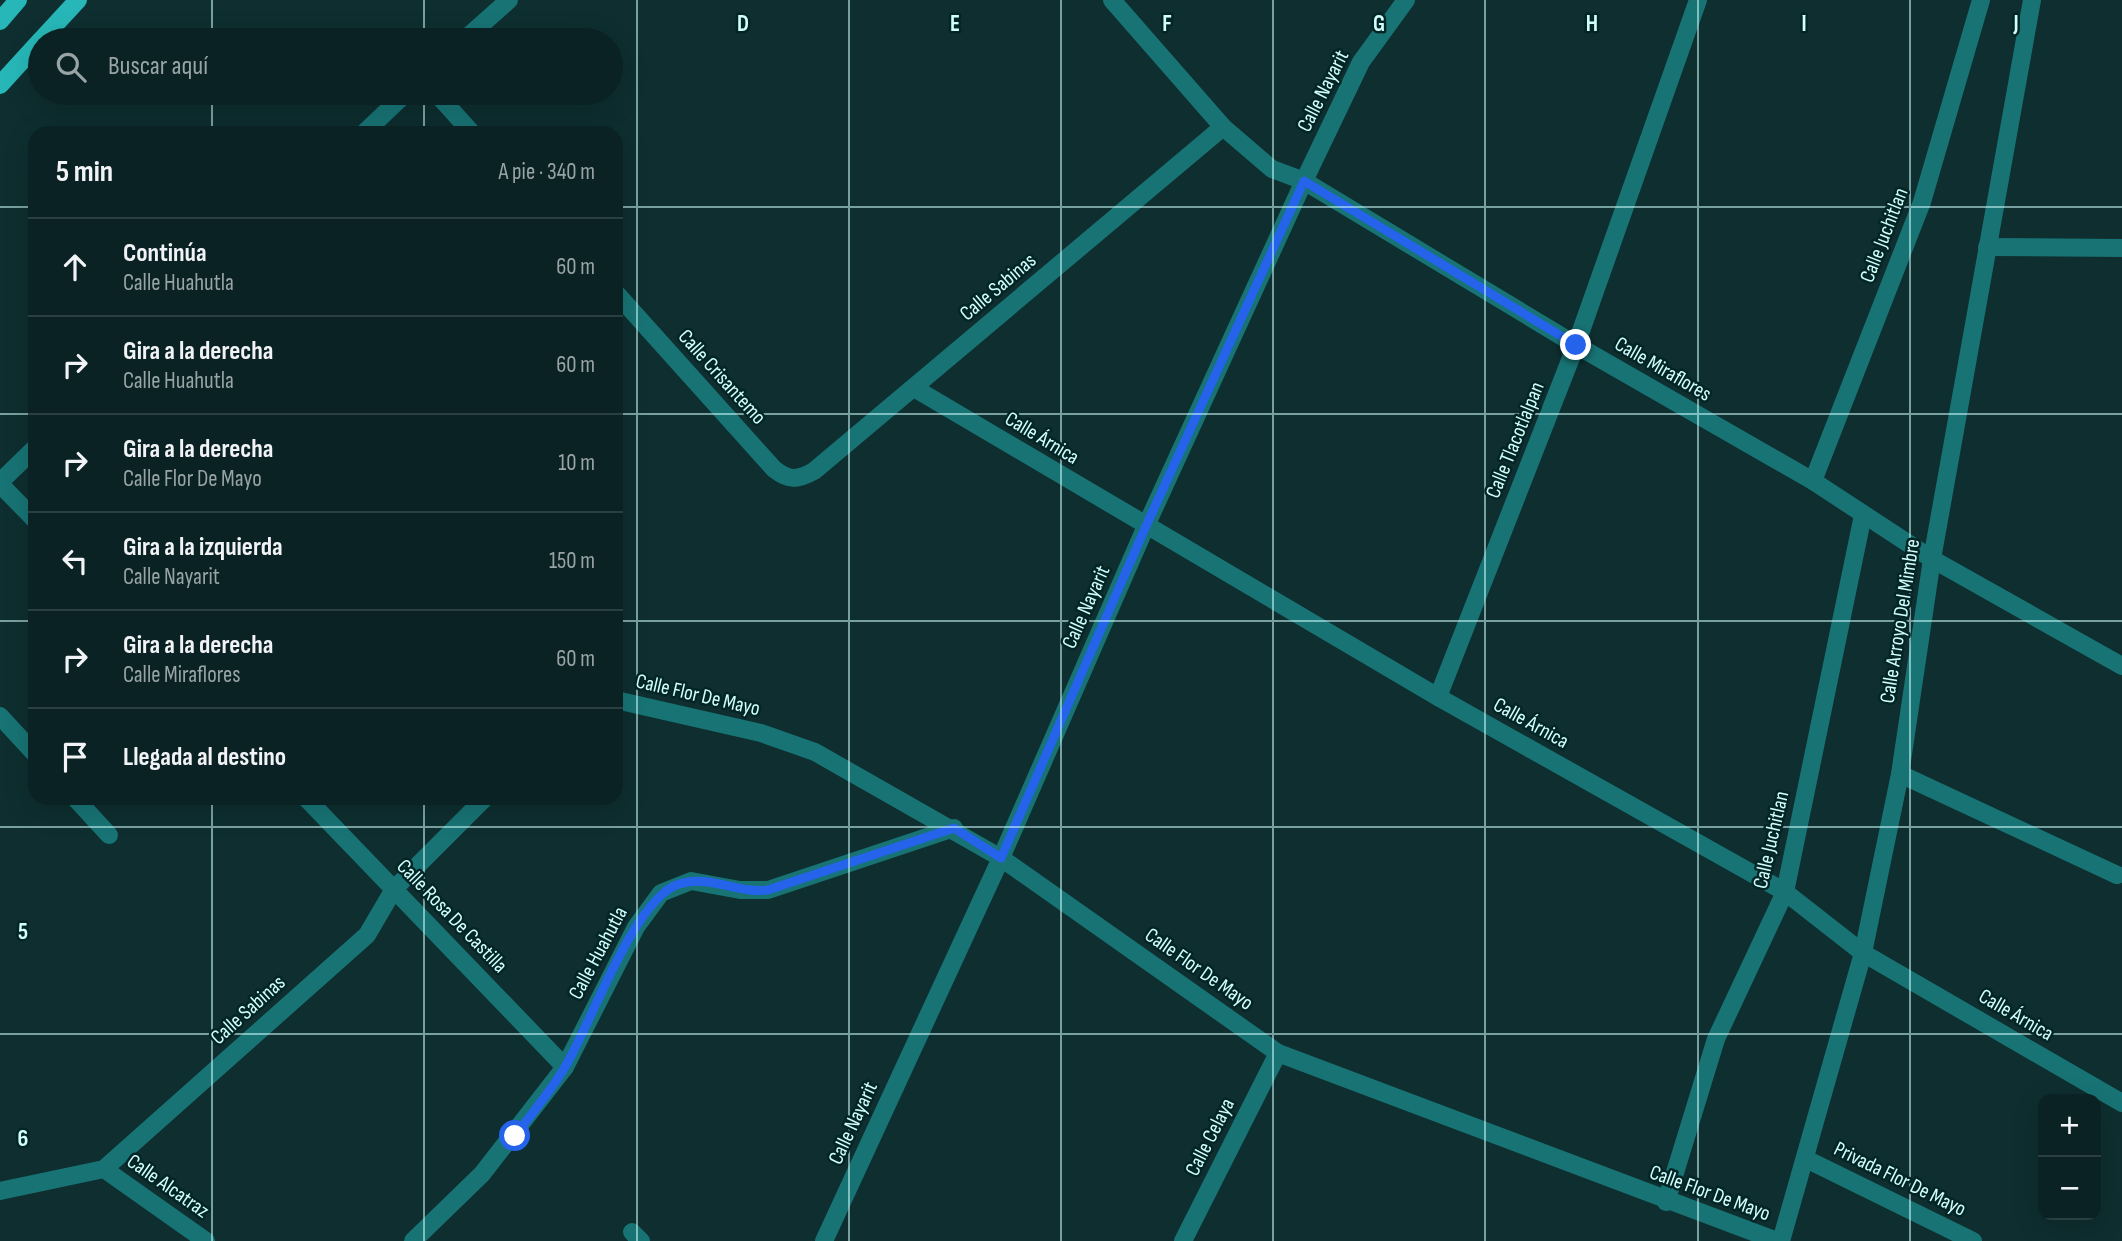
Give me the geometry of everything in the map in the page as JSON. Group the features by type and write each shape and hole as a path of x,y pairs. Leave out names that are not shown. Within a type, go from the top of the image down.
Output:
{"main road":[{"path":"0,21 18,0"},
{"path":"53,28 78,0"},
{"path":"0,85 28,55"}],"street":[{"path":"478,28 509,0"},
{"name":"Calle Miraflores","path":"1112,0 1223,127 1272,169 1304,181 1576,345 1813,481 1932,559 2122,666"},
{"name":"Calle Nayarit","path":"824,1241 1001,858 1146,526 1304,181 1362,62 1406,0"},
{"name":"Calle Tlacotlalpan","path":"1438,697 1576,345 1698,0"},
{"name":"Calle Juchitlan","path":"1813,481 1922,202 1981,0"},
{"name":"Calle Arroyo Del Mimbre","path":"1779,1241 1806,1158 1863,953 1900,774 1932,559 2032,0"},
{"path":"371,126 393,105"},
{"path":"447,105 466,126"},
{"name":"Calle Sabinas","path":"800,478 814,471 1223,127"},
{"path":"1987,247 2122,248"},
{"name":"Calle Crisantemo","path":"623,301 774,469 785,478 800,478"},
{"name":"Calle Árnica","path":"914,388 1438,697 1785,892 1863,953 2122,1102"},
{"path":"28,455 0,483 28,513"},
{"name":"Calle Juchitlan","path":"1666,1202 1716,1039 1785,892 1863,515"},
{"name":"Calle Flor De Mayo","path":"623,702 786,739 816,752 954,828 1001,858 1278,1053 1666,1202 1779,1241"},
{"path":"0,716 28,746"},
{"path":"1900,774 2117,875"},
{"path":"81,805 109,835"},
{"name":"Calle Rosa De Castilla","path":"313,805 565,1067"},
{"name":"Calle Sabinas","path":"0,1191 104,1169 367,935 394,889 478,805"},
{"name":"Calle Huahutla","path":"413,1241 482,1174 565,1067 636,927 661,893 691,881 740,890 768,890 954,828"},
{"name":"Calle Celaya","path":"1183,1241 1278,1053"},
{"name":"Privada Flor De Mayo","path":"1806,1158 1973,1241"},
{"name":"Calle Alcatraz","path":"104,1169 206,1241"}],"route":[{"path":"515,1136 565,1067 636,927 649,905 661,893 691,881 710,882 755,892 784,887 954,828 1001,858 1146,526 1304,181 1576,345"}]}
